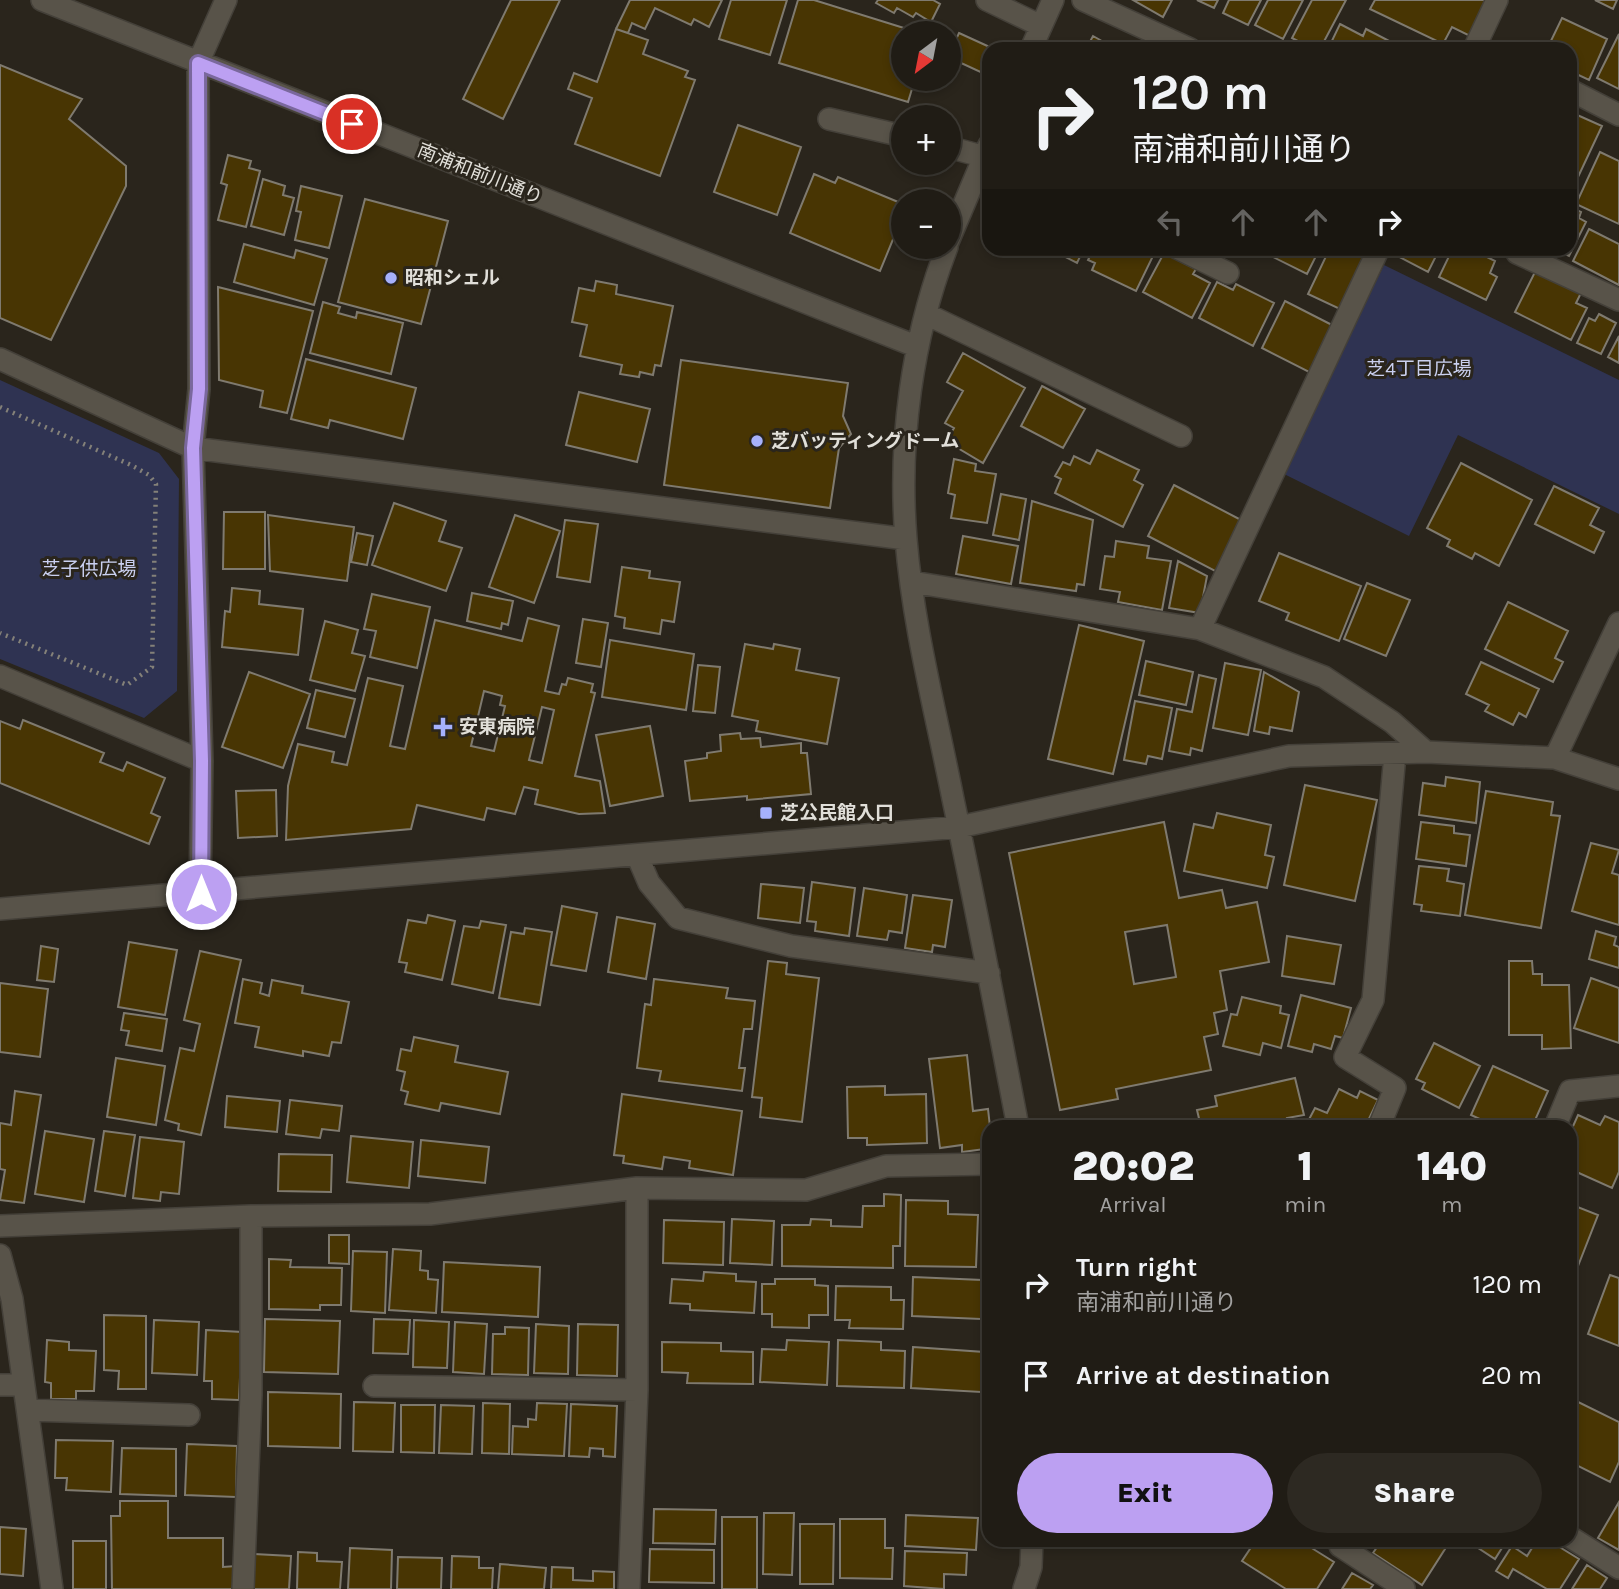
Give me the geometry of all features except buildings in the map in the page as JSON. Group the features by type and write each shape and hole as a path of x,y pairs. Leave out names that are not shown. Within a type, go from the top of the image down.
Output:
{"street":[{"name":"南浦和前川通り","path":"42,0 918,347"},
{"path":"201,894 202,761 193,448 199,389 198,63 226,0"},
{"path":"987,0 1041,26"},
{"path":"1034,42 1053,0"},
{"path":"1083,0 1175,42"},
{"path":"1481,42 1497,0"},
{"path":"1577,94 1619,115"},
{"path":"829,118 891,133"},
{"path":"961,149 982,152"},
{"path":"961,214 982,165"},
{"path":"1193,256 1228,273"},
{"path":"1200,629 1376,256"},
{"path":"1521,256 1619,300"},
{"path":"943,259 918,347 907,419 904,481 906,539 912,582 1017,1120"},
{"path":"926,314 1181,436"},
{"path":"0,359 193,448 906,539"},
{"path":"912,582 1200,629 1324,677 1392,722 1426,752"},
{"path":"1555,758 1619,624"},
{"path":"0,676 202,761"},
{"path":"0,909 201,894 959,827 1289,756 1426,752 1555,758 1619,779"},
{"path":"1382,1120 1395,1088 1345,1057 1373,1000 1395,754"},
{"path":"637,855 649,883 677,918 791,946 989,973"},
{"path":"1558,1120 1570,1091 1619,1086"},
{"path":"0,1226 251,1216 430,1214 637,1188 806,1190 886,1166 982,1164"},
{"path":"629,1589 637,1390 637,1188"},
{"path":"243,1589 251,1395 251,1216"},
{"path":"0,1255 12,1299 52,1589"},
{"path":"0,1385 23,1385"},
{"path":"374,1386 637,1390"},
{"path":"28,1410 189,1415"},
{"path":"1577,1541 1619,1568"},
{"path":"1024,1589 1031,1567 1032,1547"},
{"path":"1342,1547 1404,1588"}],"path":[{"path":"0,407 131,465 149,475 156,484 152,667 127,685 0,633"}],"green space":[{"name":"芝4丁目広場","path":"1384,265 1619,380 1619,514 1458,435 1409,536 1282,473"},
{"name":"芝子供広場","path":"0,380 159,453 179,479 177,691 144,718 0,659"}],"place":[{"name":"昭和シェル","path":"391,278"},
{"name":"芝バッティングドーム","path":"757,441"},
{"name":"安東病院","path":"443,727"},
{"name":"芝公民館入口","path":"766,813"}],"route":[{"path":"201,894 202,761 193,448 199,389 198,63 352,124"}]}
